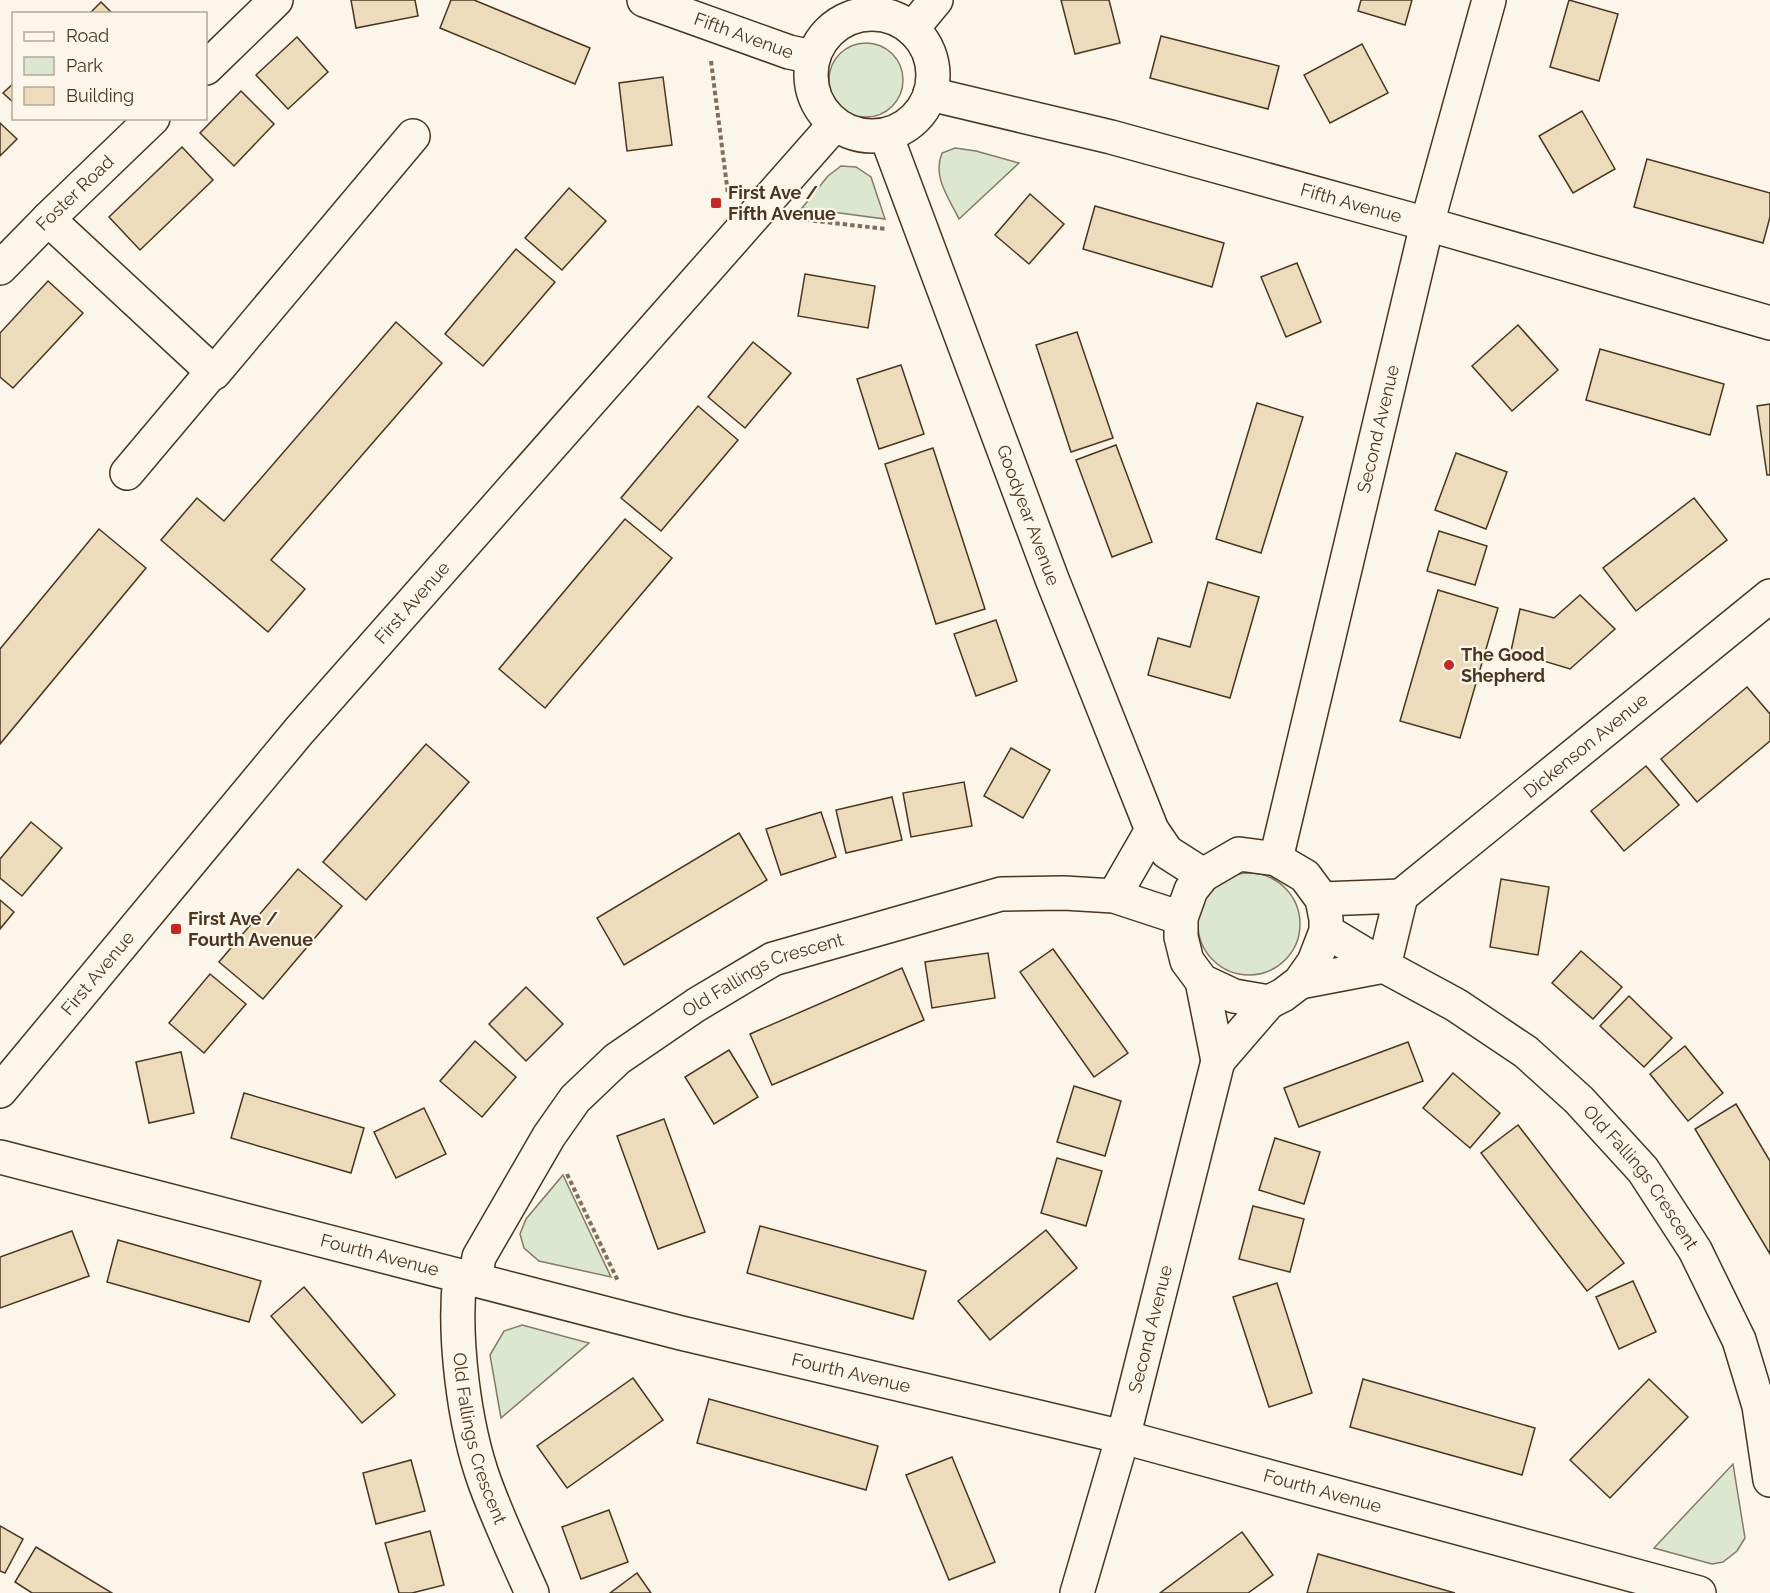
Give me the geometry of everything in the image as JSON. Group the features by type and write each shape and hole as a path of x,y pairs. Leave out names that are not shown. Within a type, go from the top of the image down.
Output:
{"street":[{"path":"207,67 276,0"},
{"name":"Fifth Avenue","path":"644,0 789,52 813,57"},
{"path":"912,28 936,0"},
{"name":"Second Avenue","path":"1276,859 1427,224 1489,0"},
{"path":"839,11 859,15 878,14 896,19 912,28 923,42 931,58 933,76 930,94 921,112 905,127 886,135 868,136 850,133 835,124 822,111 813,94 810,76 813,57 839,11"},
{"name":"Fifth Avenue","path":"930,94 1111,137 1427,224 1770,323"},
{"name":"Foster Road","path":"0,268 151,120"},
{"name":"First Avenue","path":"0,1091 299,731 835,124"},
{"name":"Goodyear Avenue","path":"886,135 1052,579 1152,830 1167,852 1203,875"},
{"path":"127,473 414,136"},
{"path":"48,219 212,372"},
{"name":"Dickenson Avenue","path":"1401,896 1770,596"},
{"path":"1114,896 1152,830"},
{"path":"1239,854 1276,859 1305,876 1322,899 1326,932 1314,962 1300,982 1269,1002 1234,996 1202,981 1187,961 1181,937 1181,918 1191,890 1203,875 1239,854"},
{"name":"Old Fallings Crescent","path":"532,1593 485,1483 470,1427 459,1349 457,1299 549,1136 575,1099 617,1059 696,1005 773,959 1001,894 1064,892 1114,896 1181,918"},
{"path":"1300,982 1384,966 1401,896 1322,899"},
{"name":"Old Fallings Crescent","path":"1326,932 1456,1005 1526,1052 1579,1100 1643,1170 1695,1250 1738,1340 1759,1406 1770,1480"},
{"name":"Second Avenue","path":"1077,1593 1123,1437 1218,1061 1202,981"},
{"name":"Second Avenue","path":"1218,1061 1269,1002"},
{"name":"Fourth Avenue","path":"0,1157 616,1317 1123,1437 1699,1593"}],"path":[{"path":"706,22 734,239"},
{"path":"756,214 923,234"},
{"path":"549,1136 621,1286 616,1317"}],"green space":[{"path":"859,43 873,43 887,49 897,59 903,73 901,94 887,111 873,117 859,117 845,111 835,101 829,87 829,73 835,59 845,49"},
{"path":"955,148 976,151 1019,163 959,219 943,187 939,170 942,153"},
{"path":"841,166 856,167 871,177 885,219 802,208 828,176"},
{"path":"1249,873 1269,877 1285,888 1296,904 1300,924 1296,944 1285,960 1269,971 1249,975 1229,971 1213,960 1202,944 1198,924 1202,904 1213,888 1229,877"},
{"path":"563,1175 611,1277 539,1261 524,1248 520,1234 526,1219"},
{"path":"522,1325 589,1343 501,1418 490,1355 504,1331"},
{"path":"1733,1464 1745,1538 1737,1551 1723,1562 1712,1564 1654,1548"}],"building":[{"path":"351,0 415,0 418,16 356,28"},
{"path":"451,0 474,0 590,48 575,84 440,28"},
{"path":"1061,0 1109,0 1120,43 1075,54"},
{"path":"1361,0 1412,0 1405,25 1358,11"},
{"path":"1569,0 1618,14 1599,81 1550,67"},
{"path":"101,2 111,12 91,12"},
{"path":"1161,36 1279,66 1268,109 1150,78"},
{"path":"297,37 328,72 288,109 256,75"},
{"path":"1362,44 1388,93 1330,123 1304,75"},
{"path":"663,77 672,145 627,151 619,83"},
{"path":"12,85 12,101 3,93"},
{"path":"241,91 274,124 234,166 200,133"},
{"path":"1582,111 1615,169 1573,193 1539,136"},
{"path":"0,123 17,139 0,156"},
{"path":"182,147 213,180 140,250 109,217"},
{"path":"1647,159 1770,193 1770,217 1763,243 1634,207"},
{"path":"569,188 606,221 562,270 525,238"},
{"path":"1030,194 1064,224 1029,264 995,235"},
{"path":"1095,206 1224,243 1212,287 1083,249"},
{"path":"516,249 555,282 483,366 445,334"},
{"path":"1297,263 1321,322 1286,337 1261,277"},
{"path":"805,274 875,286 868,328 798,316"},
{"path":"48,281 83,313 13,388 0,377 0,333"},
{"path":"396,322 442,363 271,560 305,589 268,632 161,540 197,498 224,521"},
{"path":"1518,325 1558,370 1512,411 1472,366"},
{"path":"1077,332 1113,438 1071,452 1036,345"},
{"path":"753,342 791,373 745,428 708,397"},
{"path":"1600,349 1724,384 1710,435 1586,400"},
{"path":"901,365 924,434 879,449 857,379"},
{"path":"1257,403 1303,417 1261,553 1216,539"},
{"path":"1770,404 1770,475 1767,475 1757,406"},
{"path":"698,406 738,440 661,531 621,498"},
{"path":"1116,445 1152,542 1112,557 1076,460"},
{"path":"933,448 985,609 936,624 885,464"},
{"path":"1456,453 1507,472 1486,529 1435,510"},
{"path":"1694,498 1727,540 1636,611 1603,568"},
{"path":"625,519 672,558 545,708 499,669"},
{"path":"99,529 146,568 0,744 0,649"},
{"path":"1439,531 1487,546 1475,585 1427,571"},
{"path":"1208,582 1259,597 1230,698 1148,675 1158,638 1190,647"},
{"name":"The Good Shepherd","path":"1438,590 1498,608 1460,738 1400,721"},
{"path":"1580,595 1615,629 1570,669 1511,651 1520,609 1554,618"},
{"path":"996,620 1017,681 976,696 954,634"},
{"path":"1747,687 1770,714 1770,741 1697,802 1661,759"},
{"path":"426,744 469,782 366,900 323,862"},
{"path":"1011,748 1050,770 1023,818 984,796"},
{"path":"1646,766 1679,805 1624,851 1591,811"},
{"path":"964,782 972,826 911,837 903,793"},
{"path":"892,797 902,840 846,853 836,810"},
{"path":"821,812 836,857 781,875 766,829"},
{"path":"31,822 62,848 22,896 0,878 0,859"},
{"path":"739,833 767,880 624,965 597,918"},
{"path":"298,869 342,906 263,999 219,962"},
{"path":"1501,879 1549,887 1538,955 1490,947"},
{"path":"0,900 14,912 0,929"},
{"path":"1053,949 1128,1053 1094,1077 1020,972"},
{"path":"1581,951 1622,987 1593,1019 1552,983"},
{"path":"988,953 995,998 932,1008 925,962"},
{"path":"902,968 924,1020 772,1085 750,1034"},
{"path":"210,974 246,1004 204,1053 169,1023"},
{"path":"526,987 563,1024 526,1061 489,1024"},
{"path":"1629,996 1672,1038 1644,1067 1600,1026"},
{"path":"475,1041 516,1077 482,1117 440,1081"},
{"path":"1408,1042 1423,1081 1299,1127 1284,1088"},
{"path":"1685,1046 1723,1093 1688,1121 1650,1074"},
{"path":"729,1050 758,1097 714,1124 685,1077"},
{"path":"181,1052 194,1113 149,1123 136,1062"},
{"path":"1453,1073 1500,1113 1470,1148 1423,1108"},
{"path":"1074,1086 1121,1101 1105,1156 1057,1142"},
{"path":"244,1093 364,1128 351,1173 231,1138"},
{"path":"1736,1104 1770,1161 1770,1254 1695,1129"},
{"path":"424,1108 446,1154 396,1178 374,1132"},
{"path":"664,1119 705,1232 658,1249 617,1136"},
{"path":"1518,1125 1624,1263 1587,1291 1481,1153"},
{"path":"1275,1138 1320,1152 1304,1204 1259,1190"},
{"path":"1057,1158 1102,1171 1086,1226 1041,1213"},
{"path":"1253,1206 1304,1219 1290,1272 1239,1259"},
{"path":"760,1226 926,1271 913,1319 747,1273"},
{"path":"1046,1230 1077,1268 990,1340 958,1301"},
{"path":"72,1231 89,1276 0,1308 0,1257"},
{"path":"118,1240 261,1281 249,1322 107,1282"},
{"path":"1633,1281 1656,1332 1619,1349 1596,1297"},
{"path":"1277,1283 1312,1393 1269,1407 1233,1297"},
{"path":"304,1287 395,1395 362,1423 271,1316"},
{"path":"633,1378 663,1420 567,1488 537,1446"},
{"path":"1363,1379 1535,1428 1522,1475 1350,1427"},
{"path":"1649,1379 1688,1417 1610,1498 1570,1460"},
{"path":"709,1399 878,1446 866,1490 697,1443"},
{"path":"952,1457 995,1562 949,1580 906,1475"},
{"path":"411,1460 425,1511 376,1524 363,1473"},
{"path":"609,1510 628,1562 581,1579 562,1527"},
{"path":"0,1526 23,1539 5,1573 0,1571"},
{"path":"430,1531 444,1585 412,1593 399,1593 385,1543"},
{"path":"1242,1532 1273,1575 1248,1593 1160,1593"},
{"path":"36,1547 112,1593 32,1593 15,1582"},
{"path":"1318,1554 1455,1593 1307,1593"},
{"path":"637,1573 651,1593 610,1593"}],"place":[{"name":"First Ave / Fifth Avenue","path":"716,203"},
{"name":"The Good Shepherd","path":"1449,665"},
{"name":"First Ave / Fourth Avenue","path":"176,929"}]}
